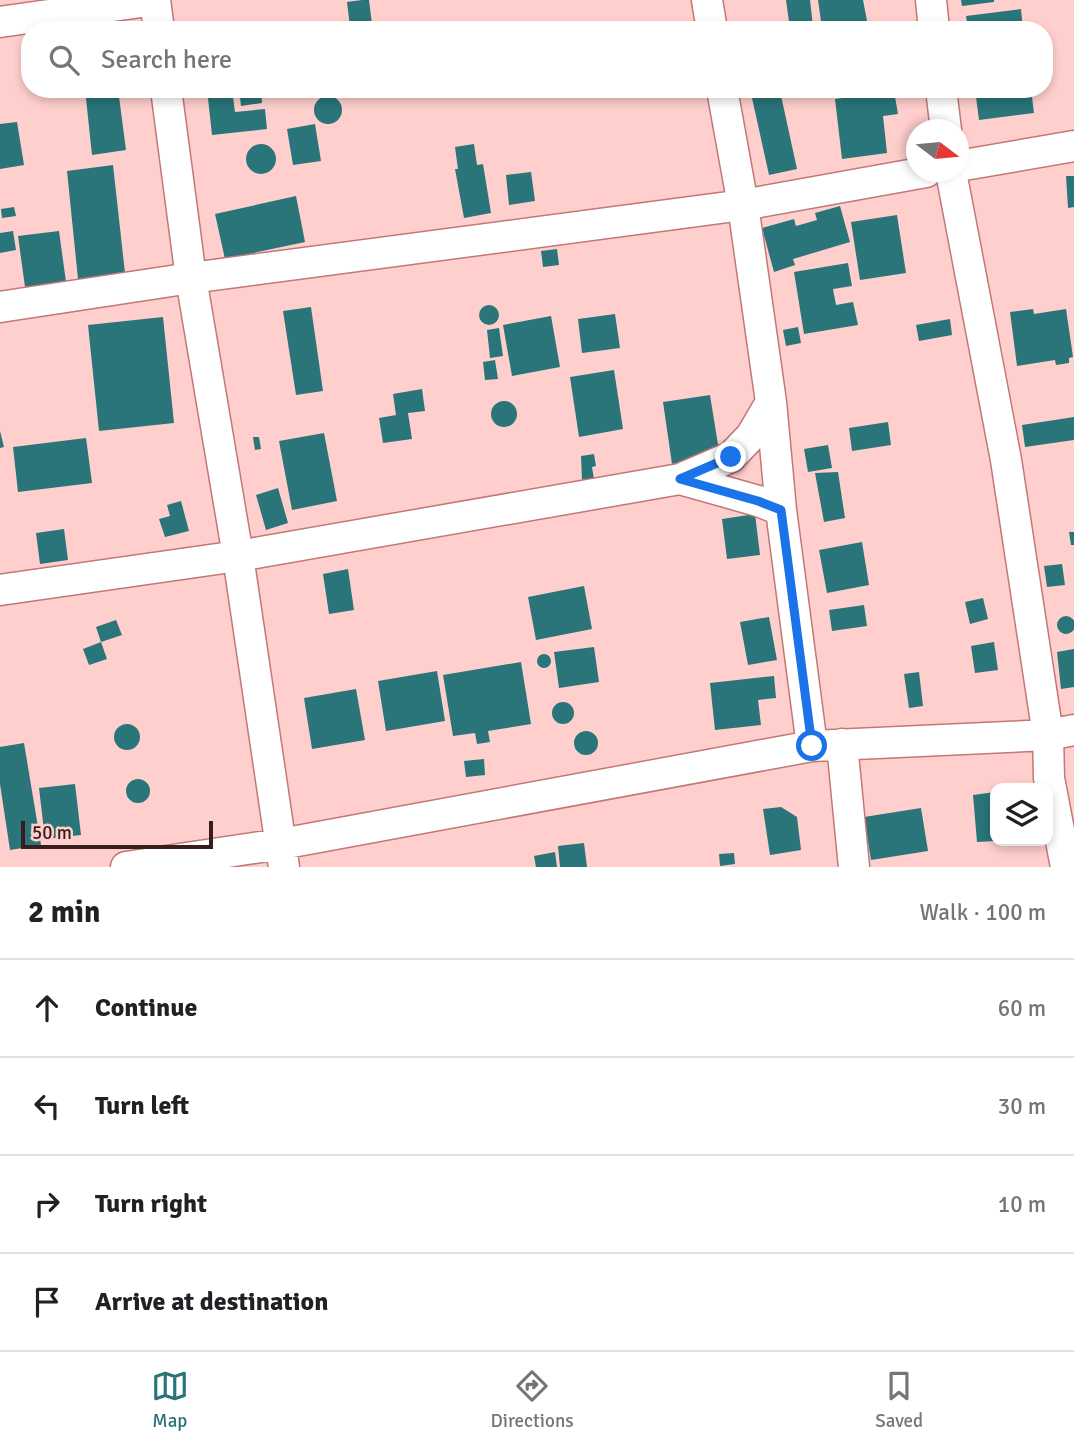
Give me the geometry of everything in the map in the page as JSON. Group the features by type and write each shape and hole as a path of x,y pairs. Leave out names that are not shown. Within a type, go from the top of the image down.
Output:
{"street":[{"path":"0,22 155,0 158,21"},
{"path":"706,0 710,21"},
{"path":"931,0 933,21"},
{"path":"167,98 191,278 239,556 282,855"},
{"path":"725,98 771,402 781,510 812,746"},
{"path":"942,98 945,119"},
{"path":"969,164 1074,146"},
{"path":"0,307 191,278 743,205 906,176"},
{"path":"953,182 1061,732 1049,778 1068,857"},
{"path":"0,590 239,556 680,479 731,457 751,436 771,402"},
{"path":"680,479 781,510"},
{"path":"126,867 282,855 812,746 1061,732"},
{"path":"842,744 854,867"}],"building":[{"path":"369,0 372,21 349,21 347,2"},
{"path":"786,0 810,0 812,21 789,21"},
{"path":"818,0 863,0 867,21 821,21"},
{"path":"961,0 994,0 994,2 962,6"},
{"path":"1021,9 1022,21 967,21 966,16"},
{"path":"86,98 119,98 126,150 92,155"},
{"path":"208,98 233,98 235,112 265,109 267,129 212,135"},
{"path":"240,98 262,98 262,103 241,106"},
{"path":"321,98 335,98 341,105 341,115 333,123 323,123 315,115 315,105"},
{"path":"752,98 782,98 797,169 769,175"},
{"path":"895,98 898,114 883,116 887,153 842,159 835,99"},
{"path":"976,98 1032,98 1034,113 979,120"},
{"path":"17,122 24,165 0,169 0,124"},
{"path":"315,124 321,161 293,165 287,129"},
{"path":"261,144 272,148 276,159 272,170 261,174 250,170 246,159 250,148"},
{"path":"474,144 477,165 483,164 491,213 464,218 455,169 458,169 455,147"},
{"path":"113,165 125,273 78,279 67,171"},
{"path":"531,172 535,201 509,205 506,175"},
{"path":"1066,176 1074,176 1074,207 1068,208"},
{"path":"296,196 305,242 225,259 215,214"},
{"path":"840,206 850,242 793,259 795,265 774,272 762,228 794,219 796,226 817,220 815,213"},
{"path":"14,207 16,216 2,218 1,209"},
{"path":"897,215 906,273 860,280 851,222"},
{"path":"13,231 16,250 0,253 0,233"},
{"path":"59,231 66,282 25,287 18,236"},
{"path":"557,249 559,265 543,267 541,251"},
{"path":"848,263 852,286 833,289 836,305 853,302 858,325 804,334 794,272"},
{"path":"489,305 496,308 499,315 496,322 489,325 482,322 479,315 482,308"},
{"path":"311,307 323,391 296,395 283,311"},
{"path":"1033,309 1034,314 1066,309 1073,357 1069,358 1069,363 1056,365 1055,360 1017,366 1010,312"},
{"path":"615,314 620,348 582,353 578,319"},
{"path":"551,316 560,367 512,376 503,325"},
{"path":"163,317 174,423 99,431 88,325"},
{"path":"950,319 952,335 919,341 916,325"},
{"path":"798,327 801,343 786,346 783,330"},
{"path":"499,328 503,356 490,358 487,330"},
{"path":"495,360 498,379 485,380 483,362"},
{"path":"614,370 623,429 579,437 570,377"},
{"path":"422,389 425,411 408,413 412,439 383,443 379,418 396,415 393,394"},
{"path":"710,395 720,457 672,464 663,402"},
{"path":"504,401 513,405 517,414 513,423 504,427 495,423 491,414 495,405"},
{"path":"1074,417 1074,440 1025,447 1022,425"},
{"path":"888,422 891,445 852,451 849,428"},
{"path":"0,431 4,447 0,448"},
{"path":"324,433 337,501 292,510 279,441"},
{"path":"253,437 259,437 261,449 255,450"},
{"path":"86,438 92,483 18,492 13,447"},
{"path":"828,445 832,468 808,472 804,449"},
{"path":"594,454 594,479 582,480 581,456"},
{"path":"838,472 845,518 824,522 815,473"},
{"path":"278,488 288,523 266,530 256,495"},
{"path":"181,501 189,531 165,537 159,519 170,516 167,505"},
{"path":"755,514 760,555 727,559 722,519"},
{"path":"64,529 68,560 40,564 36,533"},
{"path":"1069,532 1074,532 1074,545 1071,545"},
{"path":"862,542 869,585 827,593 819,550"},
{"path":"1062,564 1065,585 1047,587 1044,566"},
{"path":"348,569 354,610 329,614 323,574"},
{"path":"584,586 592,629 536,640 528,597"},
{"path":"983,598 988,619 970,624 965,602"},
{"path":"864,605 867,626 832,631 829,610"},
{"path":"1066,616 1072,619 1075,625 1072,631 1066,634 1060,631 1057,625 1060,619"},
{"path":"769,617 777,660 748,665 740,622"},
{"path":"116,620 122,635 101,642 96,627"},
{"path":"101,642 107,659 89,665 83,649"},
{"path":"994,642 998,670 975,673 971,646"},
{"path":"594,647 599,682 559,688 554,652"},
{"path":"1074,649 1074,687 1061,689 1057,652"},
{"path":"541,654 547,654 551,661 547,668 541,668 537,664 537,658"},
{"path":"521,662 531,724 488,731 490,742 477,744 475,733 453,736 443,675"},
{"path":"437,671 445,721 386,731 378,681"},
{"path":"919,672 923,706 909,708 904,674"},
{"path":"774,676 776,698 758,700 761,725 715,730 710,683"},
{"path":"356,689 365,740 312,749 304,698"},
{"path":"563,702 571,705 574,713 571,721 563,724 555,721 552,713 555,705"},
{"path":"127,724 136,728 140,737 136,746 127,750 118,746 114,737 118,728"},
{"path":"586,731 595,734 598,743 595,752 586,755 577,752 574,743 577,734"},
{"path":"24,743 41,845 10,850 0,784 0,747"},
{"path":"484,759 485,775 466,777 464,761"},
{"path":"138,779 146,783 150,791 146,799 138,803 130,799 126,791 130,783"},
{"path":"75,784 81,835 45,839 39,788"},
{"path":"990,793 990,841 977,842 973,795"},
{"path":"781,807 797,817 801,850 770,855 763,809"},
{"path":"921,808 928,851 871,860 864,817"},
{"path":"584,843 587,867 560,867 558,846"},
{"path":"555,852 557,867 536,867 534,856"},
{"path":"734,853 735,864 720,866 719,854"}],"route":[{"path":"731,457 680,479 781,510 812,746"}]}
